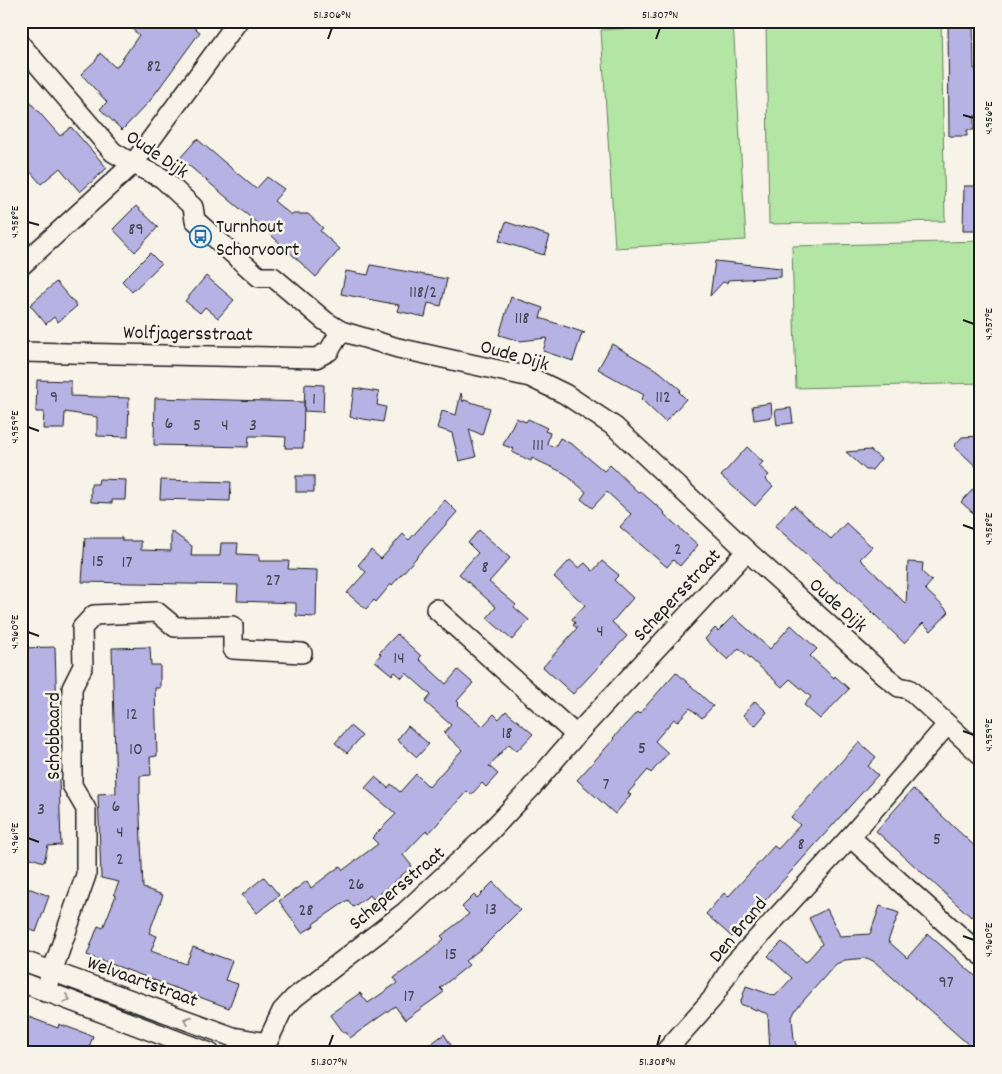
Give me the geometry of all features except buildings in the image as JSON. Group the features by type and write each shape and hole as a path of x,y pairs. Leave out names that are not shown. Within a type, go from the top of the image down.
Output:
{"street":[{"path":"21,266 133,164 238,21"},
{"name":"Oude Dijk","path":"21,45 113,152 162,178 193,207 194,220 259,277 273,277 325,321 341,331 398,348 530,377 565,394 615,428 885,676 899,688 909,689 981,755"},
{"name":"Wolfjagersstraat","path":"21,352 316,358 329,351 341,331"},
{"name":"Schepersstraat","path":"230,1045 271,1048 282,1011 294,998 405,912 482,840 530,789 576,735 747,551"},
{"path":"436,609 576,735"},
{"name":"Schobbaard","path":"52,971 86,875 86,809 72,785 72,688 83,666 82,628 89,619 94,615 157,612 175,627 233,626 233,649 302,653"},
{"name":"Den Brand","path":"664,1053 712,999 732,966 850,837 947,725"},
{"path":"850,837 981,954"},
{"name":"Welvaartstraat","path":"21,960 230,1045"},
{"path":"45,992 52,971"},
{"path":"21,982 210,1053"}],"green space":[{"path":"766,21 941,21 945,221 769,224"},
{"path":"733,22 746,240 615,248 601,30"},
{"path":"981,241 981,383 796,388 792,246"}],"place":[{"name":"Turnhout Schorvoort","path":"200,236"}]}
